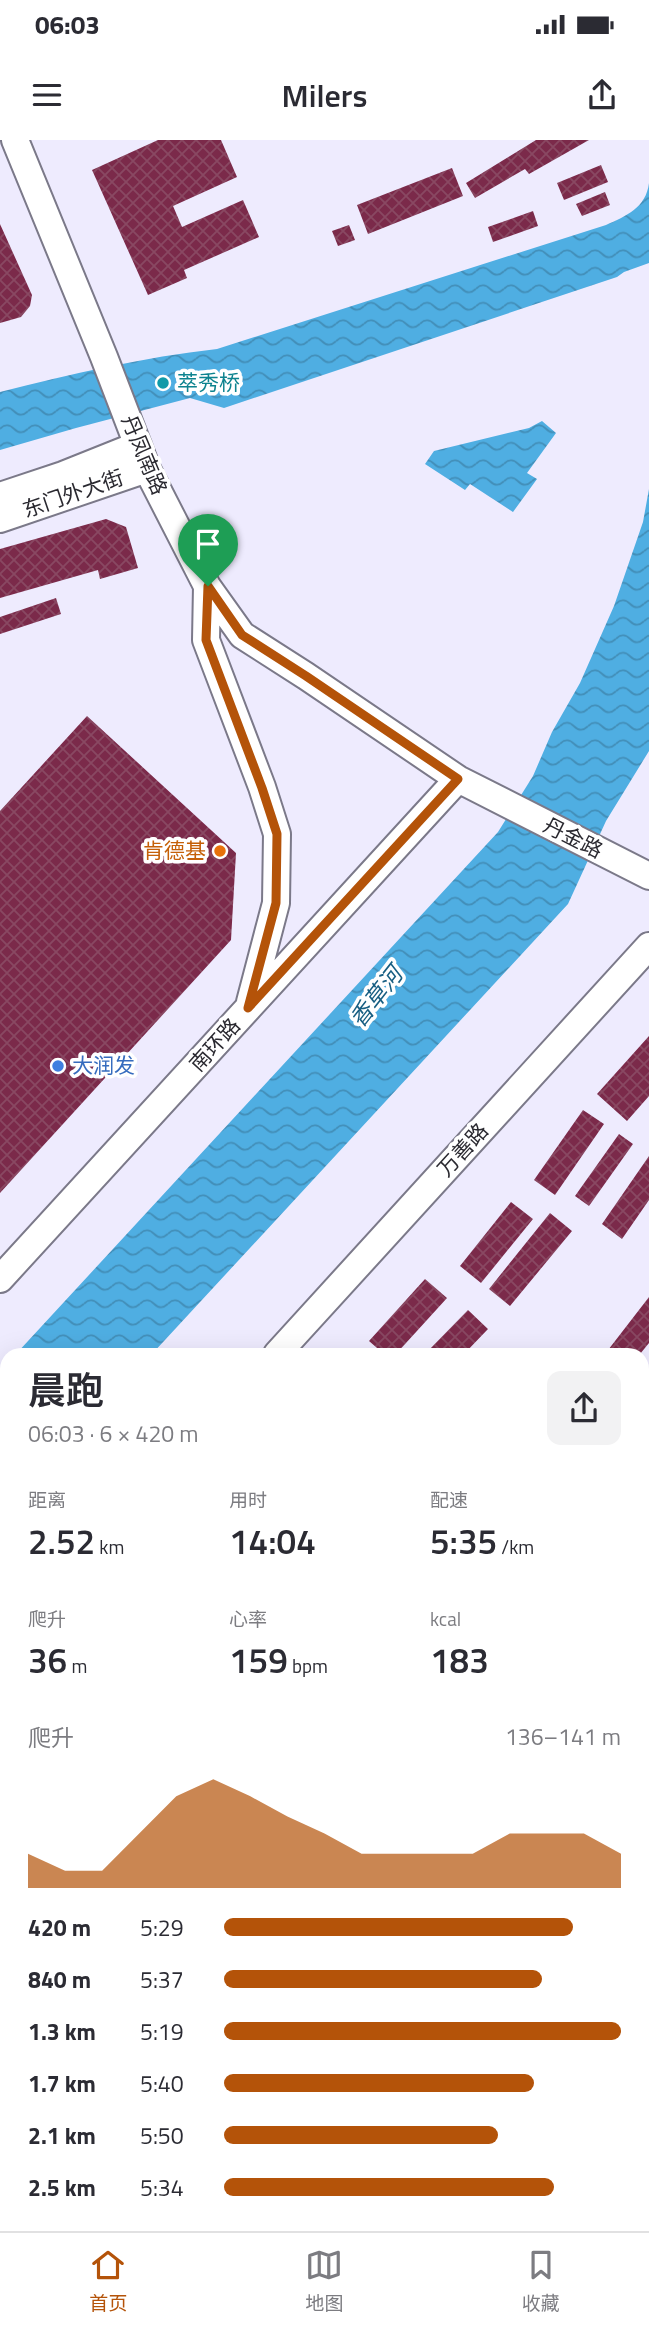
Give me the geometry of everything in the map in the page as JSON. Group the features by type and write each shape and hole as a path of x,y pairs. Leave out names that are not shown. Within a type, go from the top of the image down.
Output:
{"main road":[{"name":"丹凤南路","path":"15,140 143,457 208,586 242,635 458,779"},
{"name":"东门外大街","path":"0,496 63,475 143,457"},
{"name":"东门外大街","path":"0,519 143,457"},
{"path":"208,586 206,640 277,834 276,903 248,1008"},
{"name":"丹金路","path":"458,779 649,876"},
{"name":"南环路","path":"0,1279 458,779"},
{"name":"万善路","path":"282,1348 649,946"}],"water":[{"path":"649,183 649,263 617,277 224,408 190,398 0,450 0,392 135,361 217,349 606,225 634,210 644,199"},
{"path":"542,421 556,433 527,473 537,479 513,512 470,484 465,490 425,464 434,451 529,428"},
{"name":"香草河","path":"649,489 649,751 606,821 568,904 158,1348 22,1348 498,832 533,776 552,732 580,683 614,606 643,522"}],"building":[{"path":"158,140 221,140 237,177 173,206 182,227 243,200 259,237 184,270 187,278 148,295 92,170"},
{"path":"536,140 589,140 529,174 525,169 475,198 466,183"},
{"path":"601,165 608,182 564,200 557,183"},
{"path":"452,168 463,196 368,234 357,205"},
{"path":"605,192 610,205 582,216 576,204"},
{"path":"533,211 538,226 493,242 488,227"},
{"path":"0,224 32,295 30,306 21,317 0,323"},
{"path":"349,225 355,240 338,246 332,231"},
{"path":"106,519 126,527 138,568 100,579 98,570 0,598 0,549"},
{"path":"56,598 61,614 0,634 0,617"},
{"name":"大润发","path":"87,716 236,853 231,940 0,1193 0,811"},
{"path":"649,1036 649,1096 627,1121 597,1094"},
{"path":"583,1110 604,1124 555,1195 534,1180"},
{"path":"619,1134 633,1144 589,1206 575,1196"},
{"path":"649,1156 649,1200 622,1239 602,1224"},
{"path":"511,1202 533,1219 481,1283 460,1266"},
{"path":"550,1213 572,1231 510,1306 489,1289"},
{"path":"425,1279 447,1298 401,1348 377,1348 369,1341"},
{"path":"649,1297 649,1343 645,1348 610,1348"},
{"path":"468,1310 488,1329 470,1348 431,1348"}],"place":[{"name":"萃秀桥","path":"163,383"},
{"name":"肯德基","path":"220,851"},
{"name":"大润发","path":"58,1066"}],"route":[{"path":"208,586 242,635 458,779 248,1008 276,903 277,834 206,640 208,586"}]}
